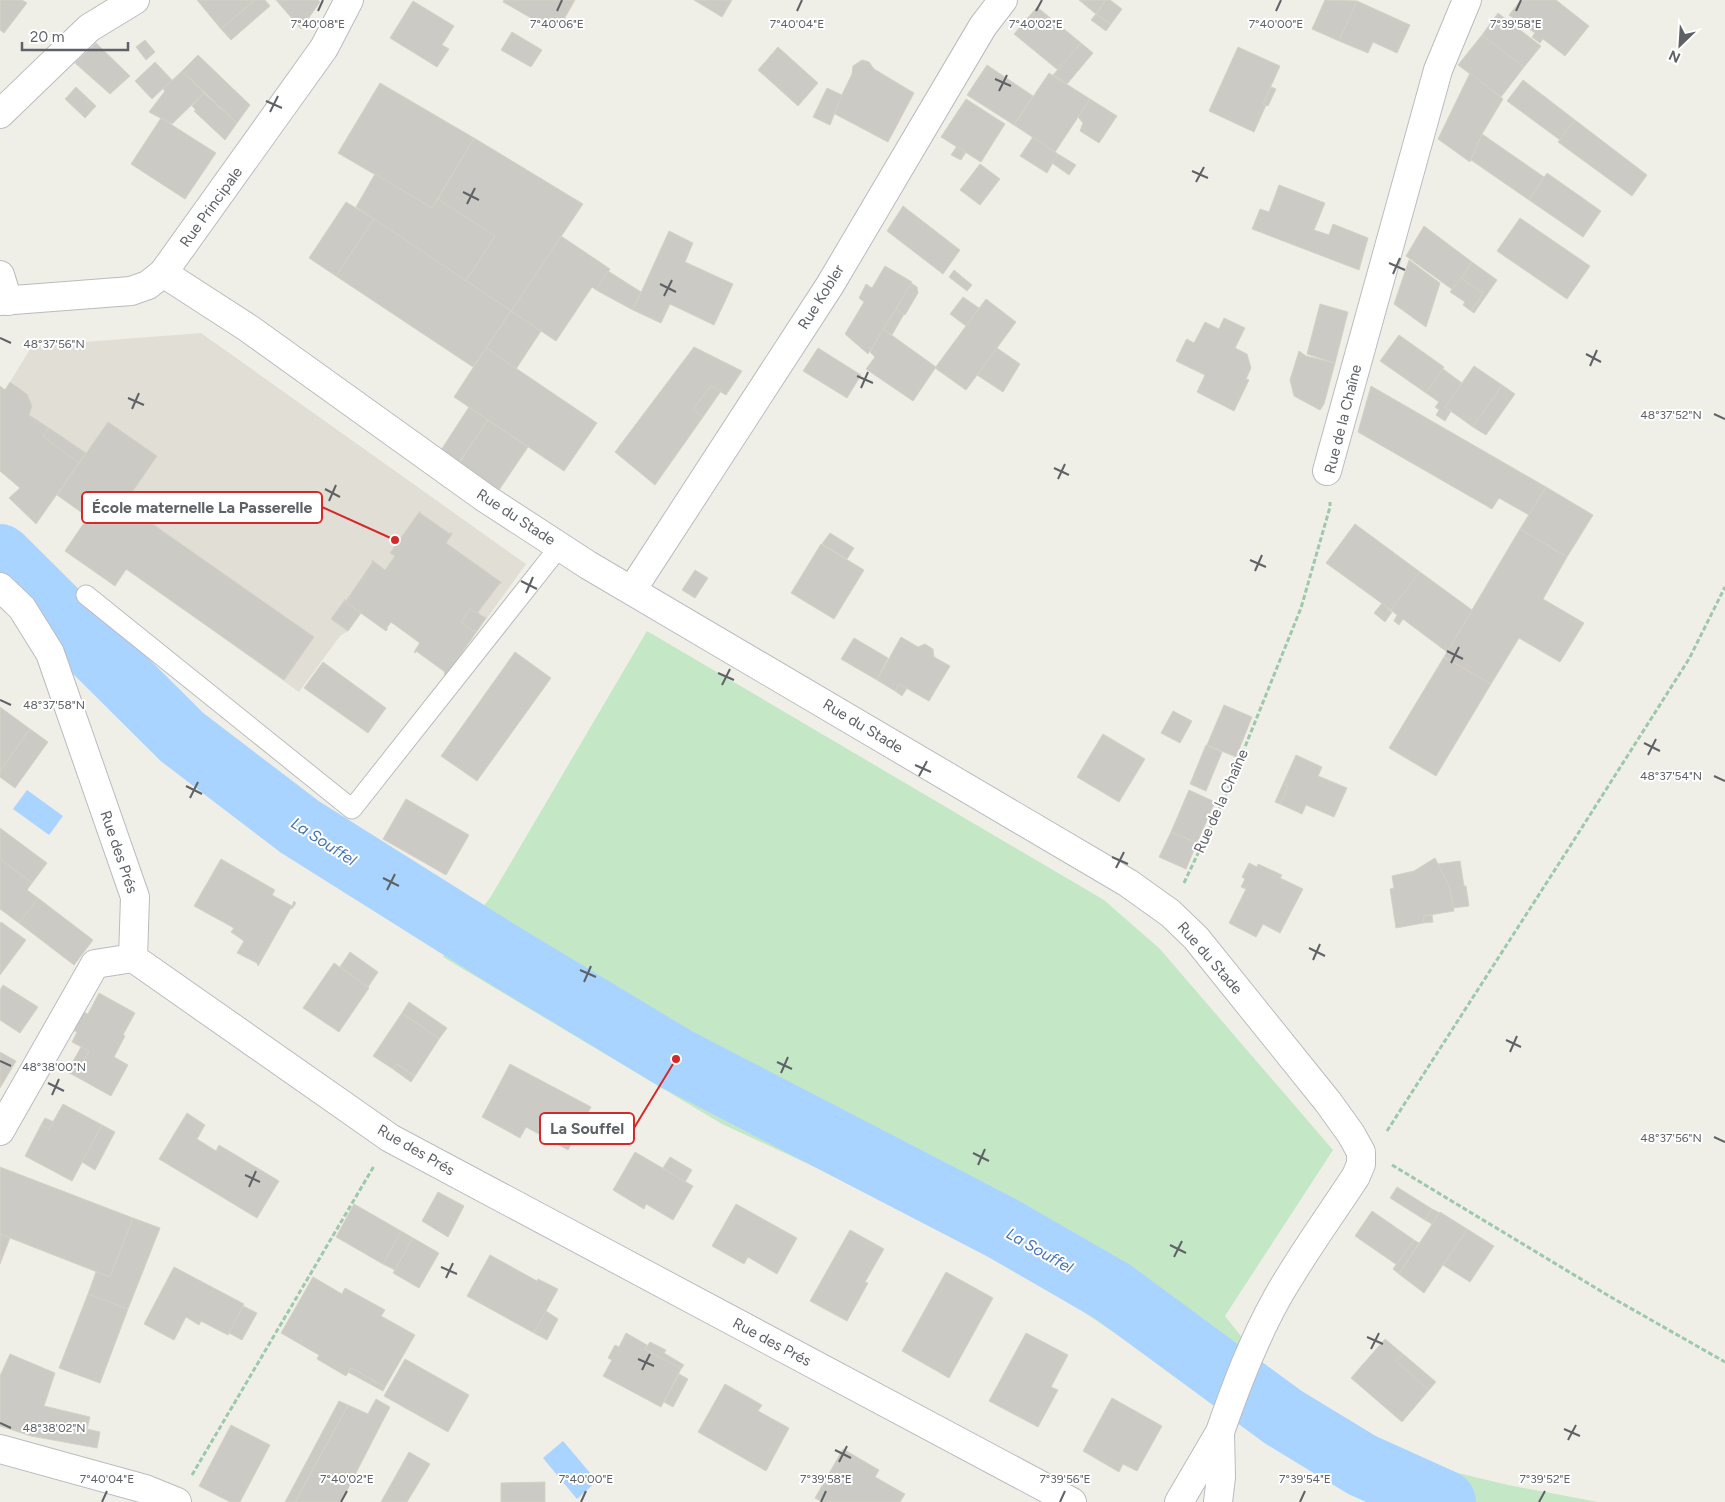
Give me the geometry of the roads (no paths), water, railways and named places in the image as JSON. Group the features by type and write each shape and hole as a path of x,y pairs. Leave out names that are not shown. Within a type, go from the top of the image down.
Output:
{"street":[{"path":"0,114 89,28 135,0"},
{"name":"Rue Principale","path":"4,301 131,291 148,285 163,273 324,48 349,0"},
{"name":"Rue Kobler","path":"632,590 830,284 982,26 1003,0"},
{"name":"Rue de la Chaîne","path":"1328,472 1438,70 1467,0"},
{"name":"Rue du Stade","path":"163,273 248,328 485,498 588,565 1128,883 1170,913 1196,938 1328,1102 1351,1134 1361,1152 1361,1164 1356,1176 1277,1298 1251,1349 1234,1390 1220,1432"},
{"path":"0,275 4,301"},
{"name":"Rue des Prés","path":"0,587 22,608 50,653 135,897 133,958 390,1138 1072,1502"},
{"path":"0,1131 95,964 133,958"},
{"path":"1179,1502 1220,1432"},
{"path":"1218,1502 1221,1477 1220,1432"},
{"path":"0,1449 145,1489 177,1502"}],"lane":[{"path":"86,595 352,809 560,546"}],"water":[{"path":"27,790 63,816 49,835 13,809"},
{"path":"563,1441 597,1481 577,1499 543,1458"}],"waterway":[{"name":"La Souffel","path":"0,556 182,737 300,827 502,954 676,1059 1002,1228 1113,1292 1283,1417 1362,1465 1444,1502"}],"place":[{"name":"École maternelle La Passerelle","path":"395,540"},
{"name":"La Souffel","path":"676,1059"}]}
